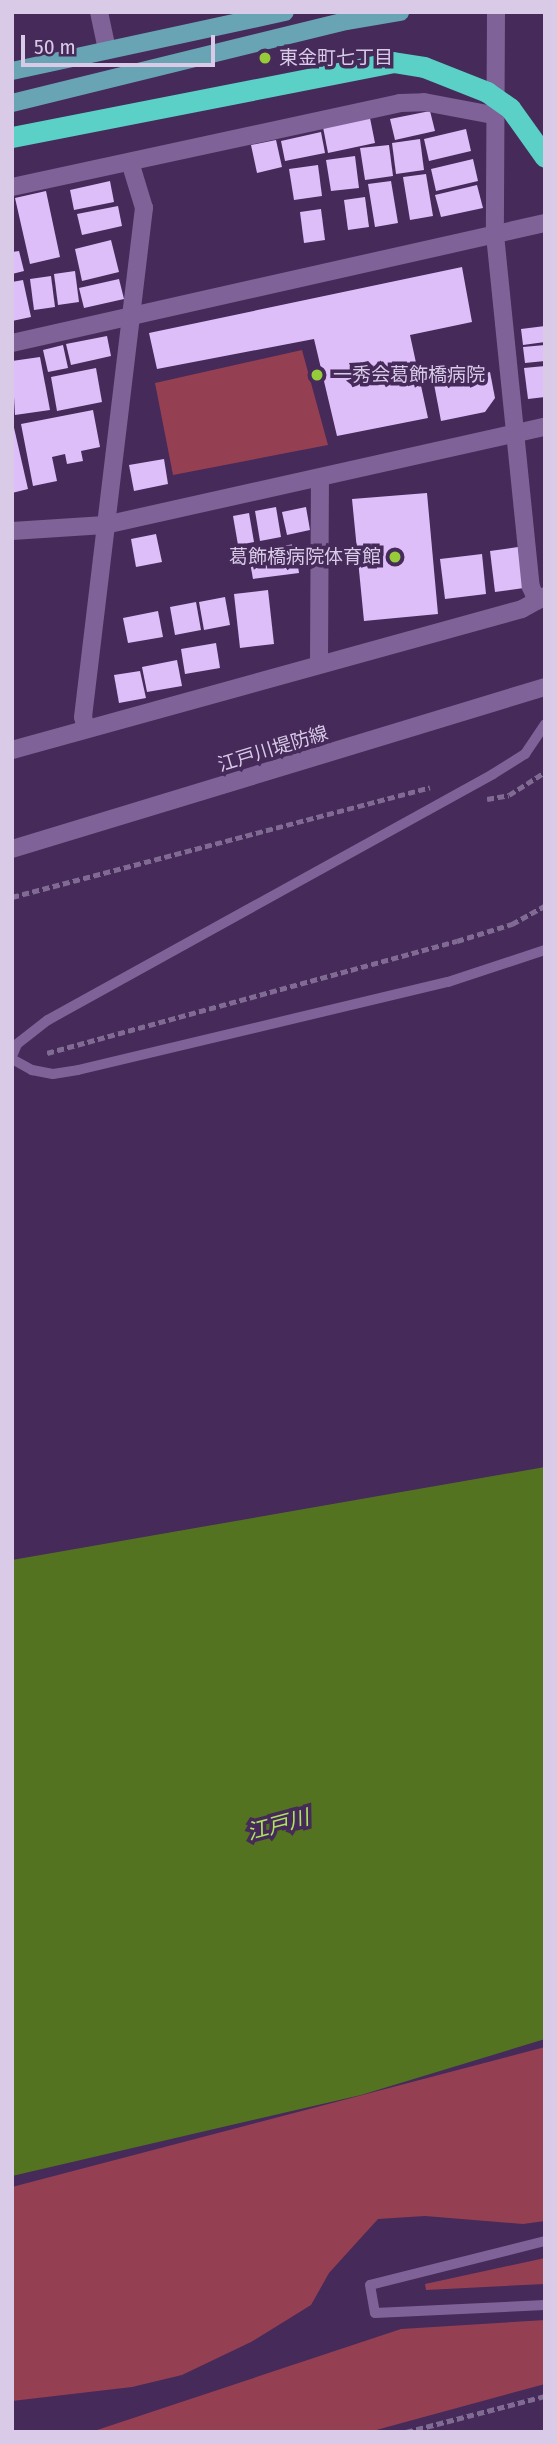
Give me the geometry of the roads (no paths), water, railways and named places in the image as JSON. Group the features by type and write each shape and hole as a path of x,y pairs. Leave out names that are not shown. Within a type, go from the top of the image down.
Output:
{"highway":[{"path":"14,137 393,62 424,67 486,92 510,108 545,157"}],"main road":[{"path":"12,71 285,12"},
{"path":"12,103 346,21 400,12"}],"street":[{"path":"99,12 107,50"},
{"path":"12,750 319,662 522,609 541,599 531,587 495,235 493,115 496,12"},
{"path":"12,187 400,103 424,102 493,115"},
{"path":"86,728 83,718 145,208 130,162"},
{"path":"12,343 545,223"},
{"path":"12,531 105,525 545,427"},
{"path":"319,662 320,478"},
{"name":"江戸川堤防線","path":"12,849 545,687"}],"lane":[{"path":"545,724 525,754 48,1020 17,1044 12,1058 42,1072 78,1070 448,982 545,950"},
{"path":"545,2241 370,2285 375,2313 545,2305"}],"water":[{"name":"江戸川","path":"545,1467 545,2039 361,2095 12,2176 12,1560"}],"place":[{"name":"東金町七丁目","path":"265,58"},
{"name":"一秀会葛飾橋病院","path":"317,375"},
{"name":"葛飾橋病院体育館","path":"395,557"}]}
